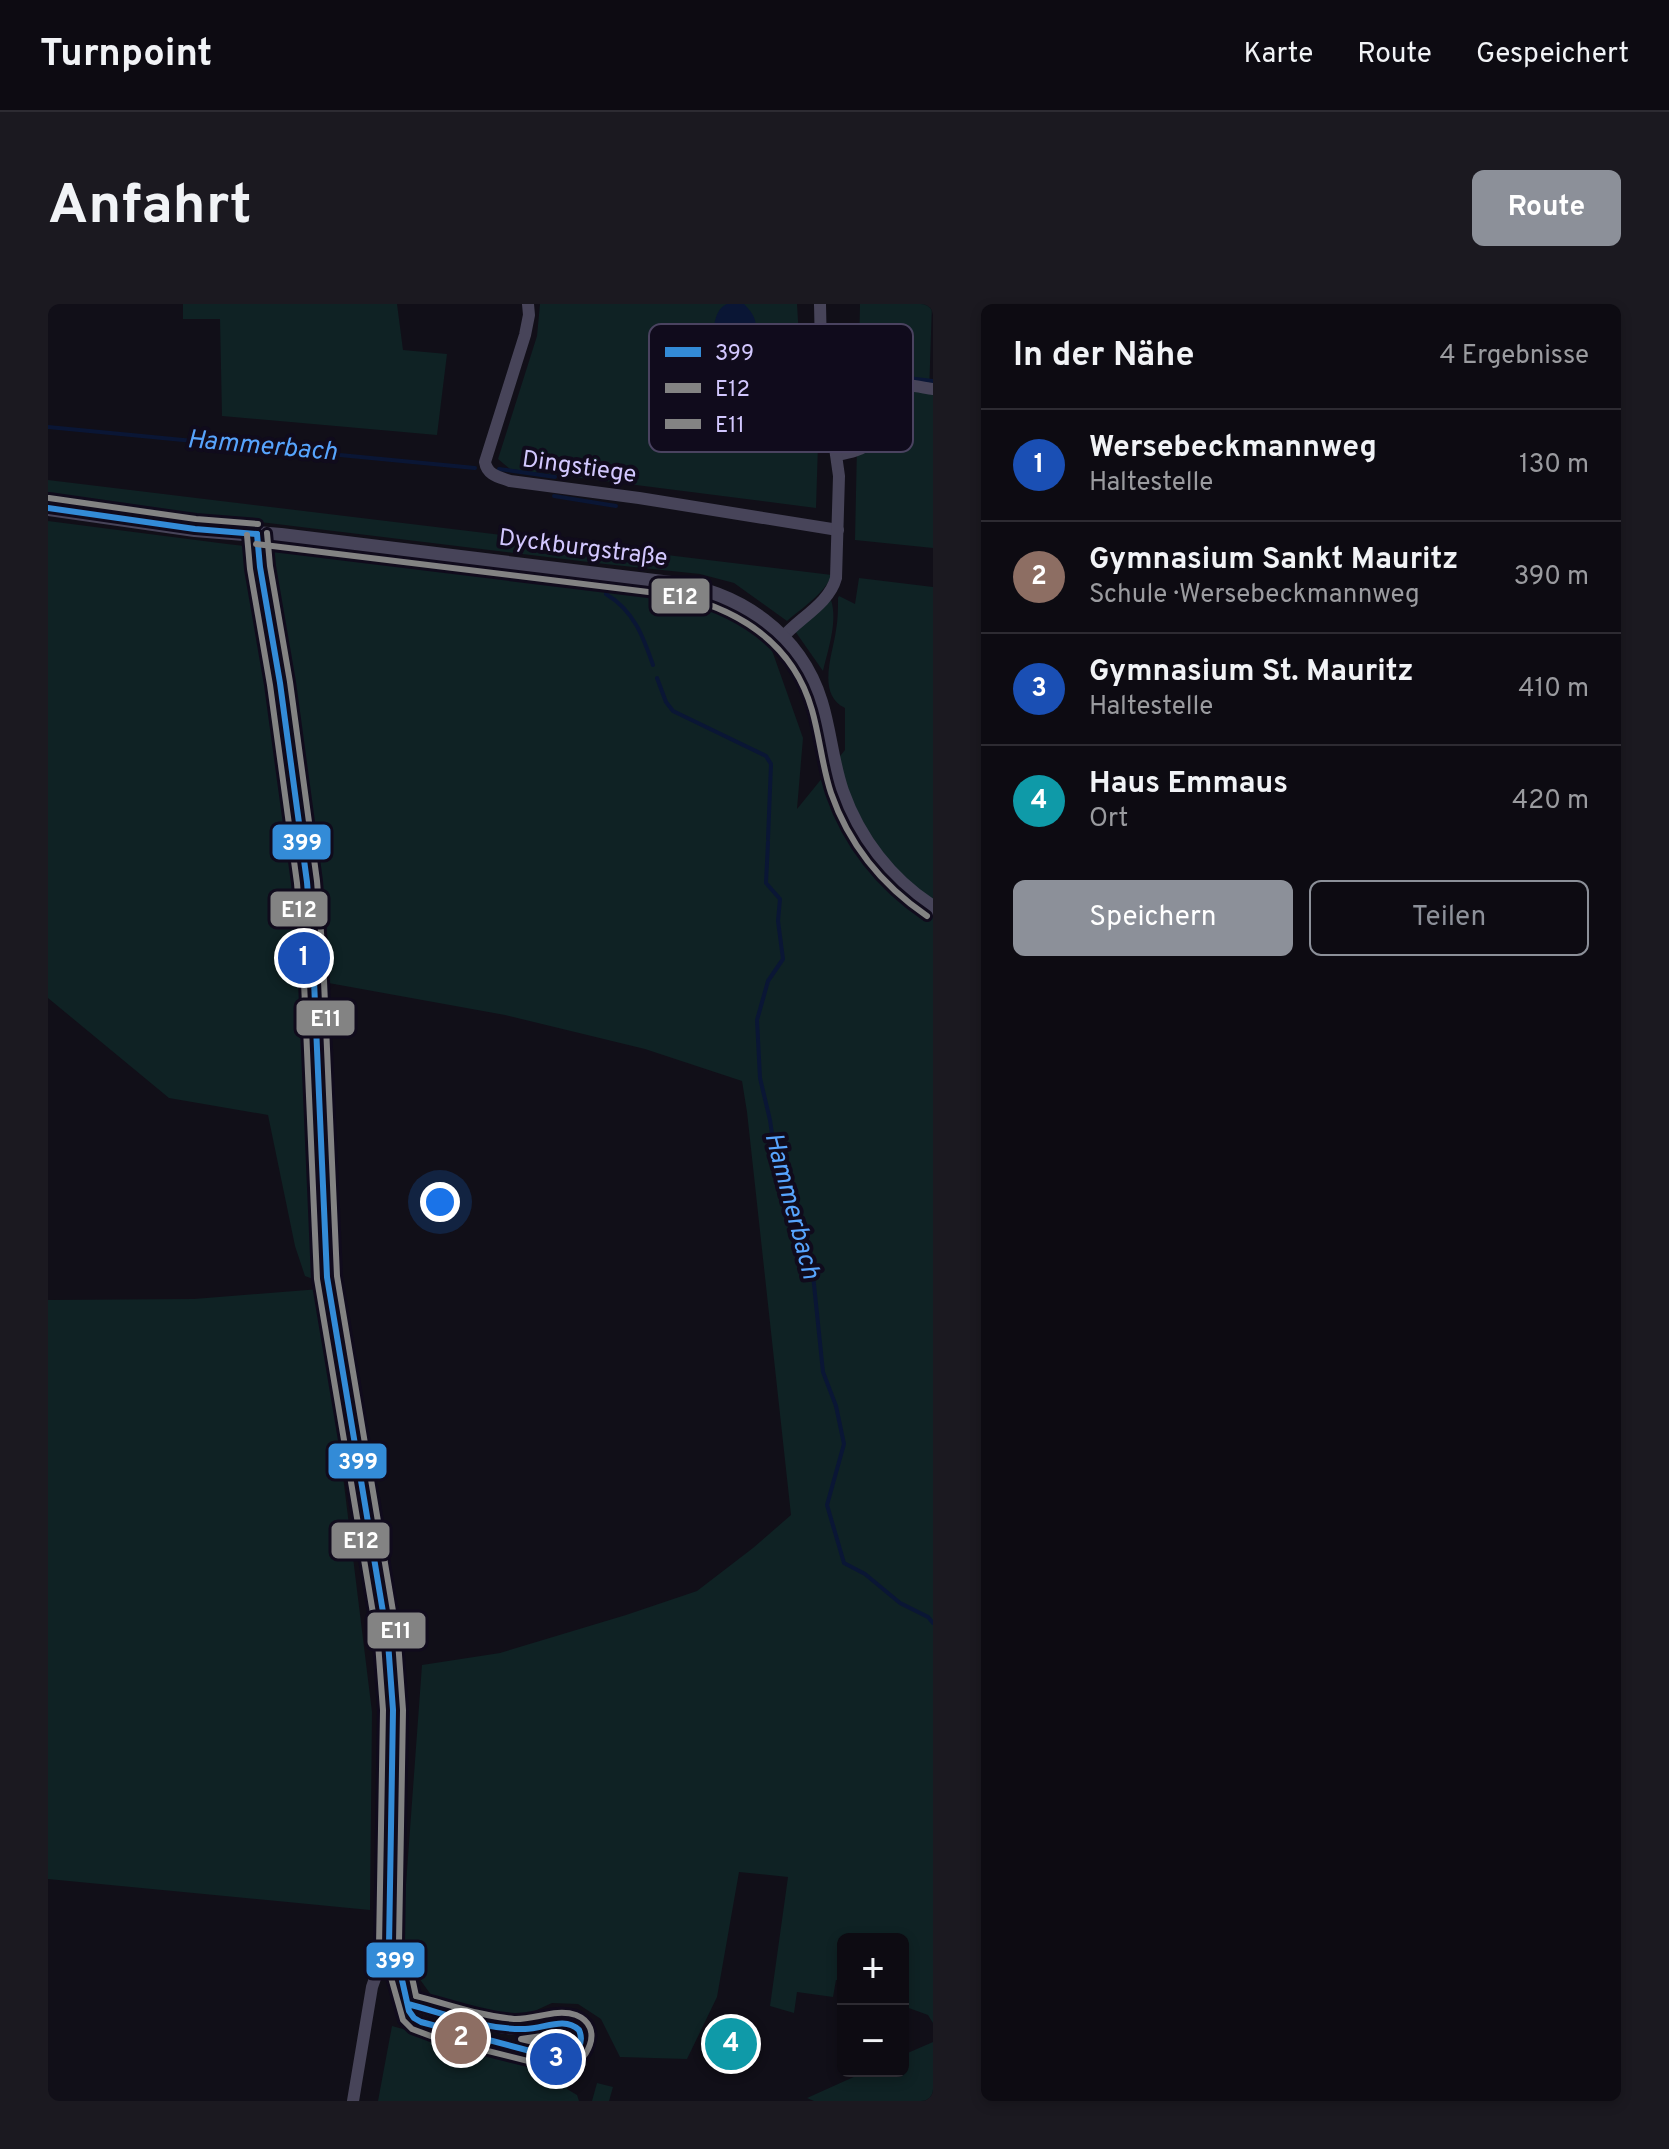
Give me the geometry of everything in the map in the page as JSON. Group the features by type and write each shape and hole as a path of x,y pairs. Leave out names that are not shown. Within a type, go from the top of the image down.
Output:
{"street":[{"name":"Dingstiege","path":"528,304 525,335 485,462 490,473 510,481 838,530"},
{"path":"820,304 820,324"},
{"path":"913,387 933,389"},
{"path":"782,638 795,623 822,602 834,586 839,476 836,452"},
{"path":"837,455 848,452"},
{"name":"Dyckburgstraße","path":"48,508 195,529 683,586 730,600 764,621 799,660 813,683 840,786 862,834 892,876 933,908"},
{"path":"257,534 307,882 329,1293 391,1672 389,1945 400,1971 408,2004 411,2016 424,2023 556,2059 570,2058 581,2043 581,2032 568,2024 526,2030 508,2028 408,2004"},
{"path":"353,2101 372,1987 389,1945"}],"green space":[{"path":"183,304 397,304 403,350 447,354 437,435 222,416 220,319 183,319"},
{"path":"540,304 797,304 798,324 649,324 649,452 818,452 816,508 510,469 498,459 537,336"},
{"path":"860,304 932,304 929,394 933,395 933,548 855,540 857,452 913,452 913,324 860,324"},
{"path":"48,480 832,575 818,594 787,621 734,583 700,574 48,496"},
{"path":"48,521 493,573 715,606 769,642 803,738 797,809 845,750 845,708 836,702 831,693 828,673 839,596 855,604 859,578 933,587 933,2023 928,2015 909,2008 909,1933 837,1933 837,1980 833,1997 797,1992 794,2013 770,2006 788,1877 739,1872 717,1997 687,2059 620,2057 601,2019 578,2004 552,2003 517,2019 434,1999 401,1953 422,1665 500,1653 697,1591 791,1515 742,1081 645,1049 505,1015 312,980 318,1281 305,1276 295,1246 268,1115 169,1098 48,998"},
{"path":"831,600 833,626 823,671 795,631"},
{"path":"320,1289 372,1712 370,1910 48,1879 48,1300 194,1299"},
{"path":"392,2026 571,2075 567,2089 577,2095 579,2101 378,2101"},
{"path":"933,2042 933,2101 814,2101 807,2098 854,2077 909,2077 909,2052"},
{"path":"597,2083 613,2087 609,2101 592,2101"}],"water":[{"path":"727,304 744,304 753,315 755,324 714,324 721,308"}],"waterway":[{"path":"913,379 933,381"},
{"name":"Hammerbach","path":"48,427 475,468"},
{"name":"Hammerbach","path":"499,469 555,477"},
{"name":"Hammerbach","path":"554,496 616,506"},
{"name":"Hammerbach","path":"606,592 631,616 653,665"},
{"name":"Hammerbach","path":"657,678 673,711 766,756 771,764 768,839"},
{"name":"Hammerbach","path":"768,842 766,883 780,899 778,921 783,959 768,981 757,1020 760,1078 779,1182 789,1201 801,1250 812,1265 823,1372 836,1406 844,1444 827,1505 844,1563 865,1574 900,1603 928,1617 933,1623"}],"transit line":[{"name":"E11","path":"49,498 196,519 258,524"},
{"name":"399","path":"48,508 195,529 257,534"},
{"name":"E11","path":"267,533 317,881 337,1276 398,1641 403,1710 399,1943 410,1968 416,1996"},
{"name":"399","path":"257,534 307,882 327,1277 388,1642 393,1710 389,1945 400,1971 409,2011 421,2022 564,2060 576,2052 580,2044 579,2030 567,2024 510,2029 466,2021 408,2004"},
{"name":"E12","path":"247,535 297,883 317,1279 378,1643 383,1710 379,1947 403,2020 412,2029 436,2038 564,2070 580,2061 590,2045 590,2028 576,2015 561,2013 514,2019 476,2013 416,1996"},
{"name":"E12","path":"256,544 681,596 745,622 779,650 804,687 815,720 831,793 847,830 882,878 927,916"},
{"name":"E11","path":"563,2033 572,2038 563,2049 521,2039 563,2033"}],"place":[{"name":"Wersebeckmannweg","path":"304,958"},
{"name":"Gymnasium Sankt Mauritz","path":"461,2038"},
{"name":"Haus Emmaus","path":"731,2044"},
{"name":"Gymnasium St. Mauritz","path":"556,2059"}]}
